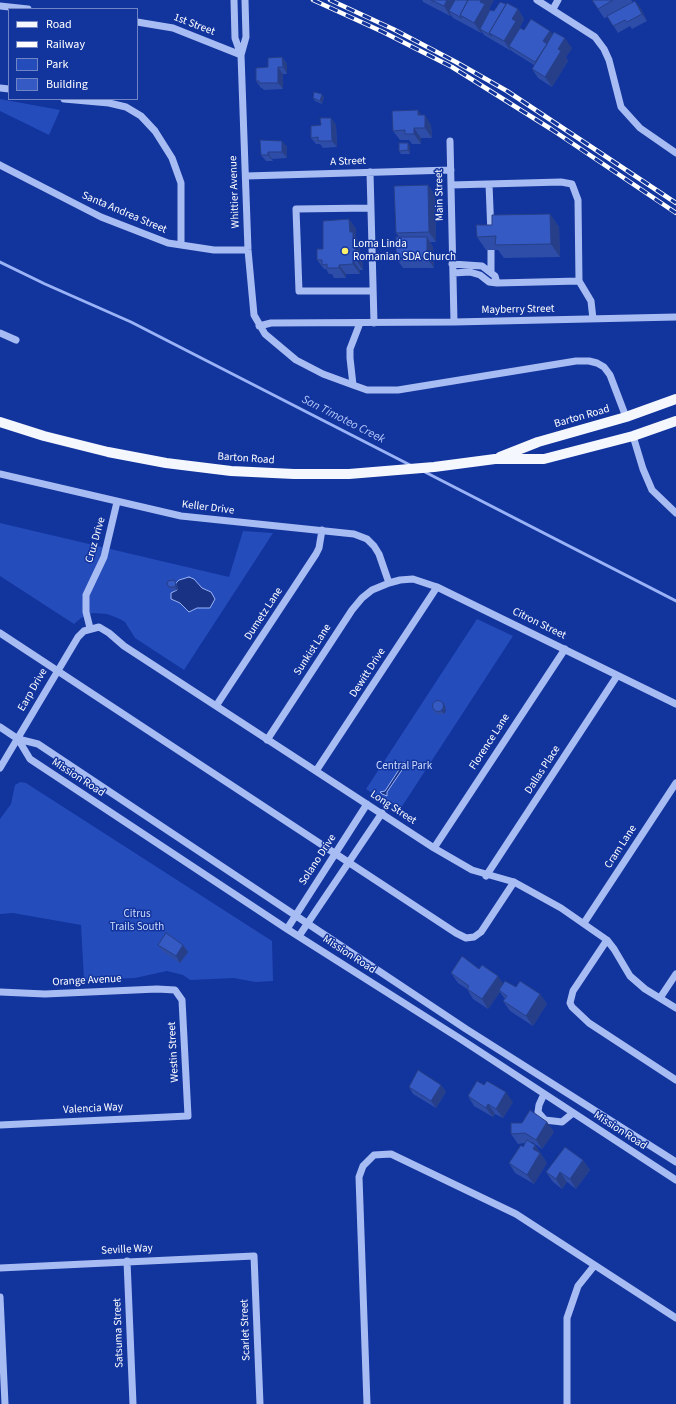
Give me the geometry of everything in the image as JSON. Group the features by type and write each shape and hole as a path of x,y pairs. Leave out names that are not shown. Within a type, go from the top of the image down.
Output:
{"main road":[{"name":"Barton Road","path":"495,459 538,442 626,417 676,399"},
{"name":"Barton Road","path":"0,422 44,436 108,452 166,463 231,471 349,474 434,467 495,459 544,459 633,436 676,421"}],"street":[{"name":"Whittier Avenue","path":"234,0 235,38 241,55 248,250 253,309 259,326"},
{"name":"Whittier Avenue","path":"241,55 246,37 245,0"},
{"path":"537,0 595,37 604,49 609,60 621,107 640,128 676,153"},
{"path":"553,9 558,0"},
{"path":"0,6 19,8"},
{"name":"1st Street","path":"138,22 173,28 241,55"},
{"path":"75,100 109,103 126,107 141,116 155,131 172,158 181,183 181,245"},
{"name":"Main Street","path":"450,141 454,322"},
{"name":"Santa Andrea Street","path":"0,166 100,217 168,243 214,250 248,250"},
{"name":"A Street","path":"246,176 450,170"},
{"path":"370,172 374,323"},
{"path":"451,185 561,182 572,184 578,200 579,281 591,301 593,319"},
{"path":"488,184 491,237"},
{"path":"371,208 296,209 299,291 373,291"},
{"path":"491,250 491,271"},
{"path":"452,264 482,266 491,271 495,276 497,283"},
{"path":"453,272 470,272 480,275 489,282 497,283 579,281"},
{"name":"Mayberry Street","path":"259,326 271,323 454,322 676,317"},
{"path":"353,385 350,349 360,323"},
{"path":"259,326 281,348 296,360 323,374 353,385 378,391 398,390 576,361 597,363 604,367 610,375 626,417"},
{"path":"0,333 16,340"},
{"path":"633,436 642,469 652,490 676,512"},
{"name":"Keller Drive","path":"0,474 181,516 354,534 367,539 379,554 389,583"},
{"name":"Cruz Drive","path":"90,628 86,612 86,595 104,557 117,502"},
{"name":"Dumetz Lane","path":"216,706 316,554 319,548 322,530"},
{"name":"Citron Street","path":"389,583 412,579 437,587 676,704"},
{"name":"Sunkist Lane","path":"267,740 352,610 367,594 389,583"},
{"name":"Dewitt Drive","path":"316,771 437,587"},
{"name":"Long Street","path":"90,628 99,627 104,629 124,646 434,848 472,870 486,876 514,882 556,905 584,923 607,940 630,976 645,989 676,1008"},
{"name":"Earp Drive","path":"0,768 78,637 90,628"},
{"path":"0,633 456,934 466,938 474,937 481,932 514,882"},
{"name":"Florence Lane","path":"434,848 565,649"},
{"name":"Dallas Place","path":"486,876 618,676"},
{"name":"Mission Road","path":"0,727 18,739 38,744 466,1029 676,1162"},
{"name":"Mission Road","path":"18,739 30,759 287,929 676,1180"},
{"name":"Cram Lane","path":"584,923 676,783"},
{"name":"Solano Drive","path":"287,929 367,804"},
{"path":"300,936 382,813"},
{"path":"607,940 573,992 570,1003 576,1013 589,1023 676,1080"},
{"path":"660,998 676,974"},
{"name":"Orange Avenue","path":"0,992 45,994 157,989 175,990"},
{"name":"Westin Street","path":"175,990 182,1000 188,1116"},
{"path":"544,1094 539,1105 538,1112 545,1120 562,1122 573,1113"},
{"name":"Valencia Way","path":"0,1125 188,1116"},
{"path":"367,1404 359,1177 363,1166 374,1155 391,1154 516,1214 676,1318"},
{"name":"Seville Way","path":"0,1268 254,1256"},
{"name":"Scarlet Street","path":"254,1256 260,1404"},
{"name":"Satsuma Street","path":"127,1261 133,1404"},
{"path":"567,1404 567,1318 578,1286 594,1266"},
{"path":"0,1297 5,1404"}],"green space":[{"path":"0,99 60,110 49,135 0,111"},
{"path":"0,523 229,577 243,531 273,533 184,670 135,638 125,622 120,619 107,614 93,613 81,618 74,624 0,576"},
{"name":"Central Park","path":"477,619 513,636 399,811 366,789"},
{"name":"Citrus Trails South","path":"20,782 26,783 272,941 273,981 255,982 234,978 190,980 183,975 167,971 135,978 84,980 81,925 13,913 0,914 0,819 11,804 15,785"}],"shaded area":[{"path":"189,577 194,579 202,588 211,592 215,599 210,608 197,608 189,612 180,603 171,599 171,593 177,590 176,583 179,580"},
{"path":"404,762 407,764 406,767 404,767 387,792 387,796 382,794 380,792 385,791"}],"building":[{"path":"431,0 447,0 444,6"},
{"path":"455,0 468,0 460,15 462,18 449,11"},
{"path":"468,0 481,0 480,2 485,4 474,23 460,15"},
{"path":"592,0 613,0 598,9"},
{"path":"635,1 642,14 627,22 625,20 613,26 607,16"},
{"path":"500,2 506,4 489,33 492,36 480,29 490,10 494,11"},
{"path":"507,3 518,9 512,19 516,21 504,41 489,33"},
{"path":"531,19 550,31 543,41 547,44 535,62 509,46 520,28 524,30"},
{"path":"554,32 565,38 558,49 561,51 545,77 532,69"},
{"path":"282,57 283,67 278,67 278,83 259,83 259,81 256,81 256,68 268,67 268,58"},
{"path":"314,92 322,94 320,101 313,98"},
{"path":"418,110 418,115 425,115 425,128 414,128 414,134 405,134 405,130 393,131 392,111"},
{"path":"320,118 331,118 332,141 318,141 318,137 311,138 311,126 321,125"},
{"path":"260,140 282,141 282,152 268,152 268,155 261,155"},
{"path":"399,143 408,143 408,150 399,151"},
{"path":"428,185 429,232 396,233 394,186"},
{"path":"550,214 551,244 495,245 496,236 477,237 476,225 492,225 492,215"},
{"name":"Loma Linda Romanian SDA Church","path":"349,219 350,232 353,232 353,248 355,248 356,260 353,260 353,264 339,265 339,268 327,268 327,264 322,265 322,260 317,260 317,249 323,249 323,221"},
{"path":"396,237 427,237 427,258 396,258"},
{"path":"174,580 176,583 175,587 169,587 167,584 168,581"},
{"path":"438,700 442,702 444,706 442,710 438,712 434,710 432,706 434,702"},
{"path":"166,933 183,945 176,956 158,945"},
{"path":"462,956 479,969 482,965 498,976 482,999 467,989 469,986 451,973"},
{"path":"505,981 516,987 520,981 540,994 526,1016 503,1001 507,996 499,990"},
{"path":"418,1070 441,1085 431,1101 409,1087"},
{"path":"477,1081 484,1085 487,1081 506,1092 496,1109 488,1104 486,1108 468,1096"},
{"path":"530,1110 547,1122 536,1140 525,1133 511,1134 511,1123 522,1123"},
{"path":"527,1140 535,1145 533,1149 540,1153 527,1175 509,1163 521,1145 523,1147"},
{"path":"565,1147 583,1160 570,1179 560,1172 556,1179 546,1172"}],"waterway":[{"name":"San Timoteo Creek","path":"0,262 45,284 131,322 412,466"},
{"name":"San Timoteo Creek","path":"423,471 676,601"}],"railway":[{"path":"313,0 383,32 452,67 551,129 676,213"},
{"path":"330,0 393,29 507,91 676,203"}],"place":[{"name":"Loma Linda Romanian SDA Church","path":"345,251"}]}
